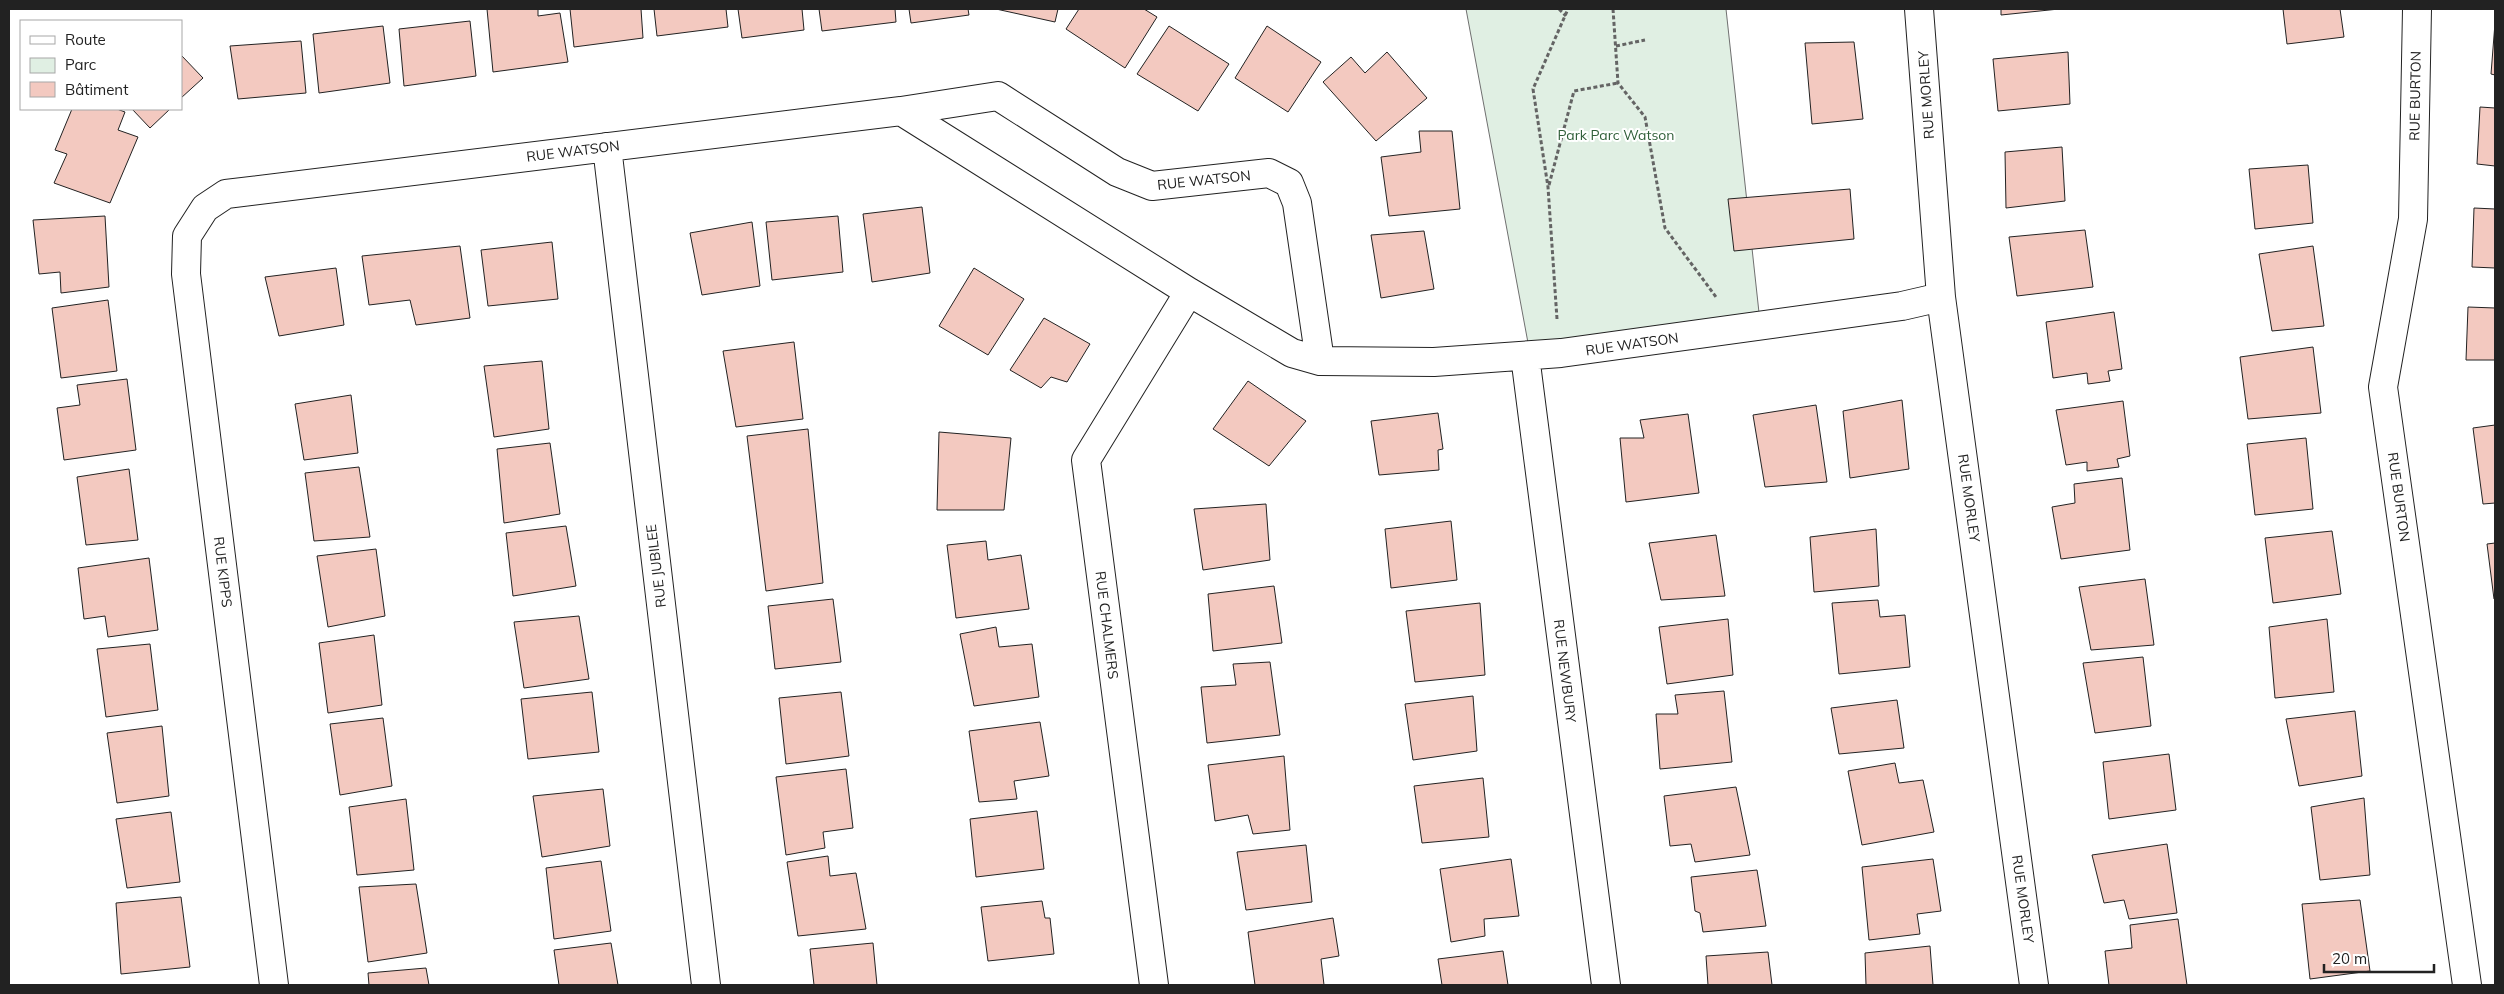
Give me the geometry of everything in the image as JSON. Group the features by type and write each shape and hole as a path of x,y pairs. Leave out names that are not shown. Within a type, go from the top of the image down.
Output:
{"street":[{"name":"RUE MORLEY","path":"1919,9 1941,297 2034,985"},
{"name":"RUE BURTON","path":"2417,9 2413,219 2384,387 2467,985"},
{"name":"RUE WATSON","path":"245,192 901,111 998,96 1117,172 1152,186 1269,173 1289,183 1297,203 1320,361"},
{"name":"RUE WATSON","path":"901,111 1189,292 1292,353 1320,361 1434,362 1570,352 1892,307 1941,297"},
{"name":"RUE JUBILEE","path":"606,147 706,985"},
{"name":"RUE KIPPS","path":"245,192 226,194 205,208 187,236 186,274 274,985"},
{"name":"RUE CHALMERS","path":"1154,985 1086,460 1189,292"},
{"name":"RUE NEWBURY","path":"1525,356 1606,985"}],"path":[{"path":"1559,9 1566,16"},
{"path":"1557,320 1548,187 1533,89 1568,9"},
{"path":"1613,9 1618,83 1645,117 1665,228 1718,300"},
{"path":"1616,46 1645,40"},
{"path":"1548,187 1574,91 1618,83"}],"green space":[{"name":"Park Parc Watson","path":"1466,9 1726,9 1761,331 1531,359"}],"building":[{"path":"487,9 538,9 538,16 560,13 568,62 493,72"},
{"path":"570,9 641,9 643,38 574,47"},
{"path":"654,9 726,9 728,27 657,36"},
{"path":"738,9 802,9 804,30 742,38"},
{"path":"819,9 895,9 896,22 822,31"},
{"path":"909,9 968,9 969,15 911,23"},
{"path":"996,9 1058,9 1055,22"},
{"path":"1079,9 1144,9 1157,17 1125,68 1066,29"},
{"path":"2001,9 2059,9 2001,15"},
{"path":"2283,9 2340,9 2344,37 2287,44"},
{"path":"470,21 476,76 404,86 399,29"},
{"path":"2495,23 2495,75 2491,74"},
{"path":"383,26 390,83 319,93 313,34"},
{"path":"1169,26 1229,64 1198,111 1137,74"},
{"path":"1267,26 1321,62 1288,112 1235,78"},
{"path":"301,41 306,93 238,99 230,46"},
{"path":"1854,42 1863,119 1812,124 1805,43"},
{"path":"1387,52 1427,98 1376,141 1323,82 1351,57 1365,73"},
{"path":"2068,52 2070,104 1998,111 1993,59"},
{"path":"182,56 203,78 182,97"},
{"path":"2480,107 2495,108 2495,166 2477,164"},
{"path":"72,110 120,110 125,112 118,130 138,137 110,203 54,183 67,154 55,150"},
{"path":"133,110 169,110 150,128"},
{"path":"1419,131 1452,131 1460,209 1389,216 1381,157 1421,152"},
{"path":"2062,147 2065,201 2006,208 2005,152"},
{"path":"2308,165 2313,223 2255,229 2249,169"},
{"path":"1850,189 1854,239 1734,251 1728,199"},
{"path":"922,207 930,273 872,282 863,214"},
{"path":"2474,208 2495,209 2495,268 2472,267"},
{"path":"105,216 109,287 61,293 60,272 39,274 33,220"},
{"path":"838,216 843,272 772,280 766,222"},
{"path":"752,222 760,286 702,295 690,233"},
{"path":"2085,230 2093,287 2017,296 2009,237"},
{"path":"1424,231 1434,289 1381,298 1371,235"},
{"path":"552,242 558,299 488,306 481,250"},
{"path":"460,246 470,318 416,325 410,300 369,305 362,256"},
{"path":"2313,246 2324,326 2272,331 2259,254"},
{"path":"336,268 344,325 279,336 265,277"},
{"path":"974,268 1024,299 988,355 939,326"},
{"path":"108,300 117,371 61,378 52,308"},
{"path":"2468,307 2495,308 2495,360 2466,360"},
{"path":"2114,312 2122,369 2108,371 2110,381 2088,384 2087,373 2053,378 2046,322"},
{"path":"1044,318 1090,344 1067,382 1051,377 1041,388 1010,370"},
{"path":"794,342 803,419 736,427 723,351"},
{"path":"2313,347 2321,413 2248,419 2240,357"},
{"path":"542,361 549,429 494,437 484,366"},
{"path":"127,379 136,450 64,460 57,408 80,405 77,385"},
{"path":"1248,381 1306,421 1269,466 1213,429"},
{"path":"351,395 358,453 304,460 295,404"},
{"path":"1902,400 1909,469 1850,478 1843,411"},
{"path":"2123,401 2130,456 2117,459 2119,467 2087,471 2087,462 2066,465 2056,410"},
{"path":"1816,405 1827,482 1765,487 1753,415"},
{"path":"1438,413 1443,449 1438,450 1439,470 1379,475 1371,421"},
{"path":"1688,414 1699,493 1626,502 1620,438 1644,438 1640,420"},
{"path":"2495,425 2495,503 2483,504 2473,428"},
{"path":"808,429 823,583 766,591 747,436"},
{"path":"939,432 1011,438 1004,510 937,510"},
{"path":"2306,438 2313,509 2255,515 2247,444"},
{"path":"550,443 560,514 504,523 497,449"},
{"path":"359,467 370,537 314,541 305,473"},
{"path":"129,469 138,540 86,545 77,477"},
{"path":"2122,478 2130,550 2061,559 2052,507 2075,503 2074,484"},
{"path":"1266,504 1270,560 1203,570 1194,509"},
{"path":"1451,521 1457,580 1391,588 1385,529"},
{"path":"566,526 576,586 513,596 506,533"},
{"path":"1876,529 1879,586 1814,592 1810,537"},
{"path":"2332,531 2341,594 2273,603 2265,538"},
{"path":"1716,535 1725,596 1661,600 1649,543"},
{"path":"986,541 988,560 1021,555 1029,609 956,618 947,545"},
{"path":"2495,543 2495,599 2494,599 2487,544"},
{"path":"376,549 385,616 328,627 317,556"},
{"path":"149,558 158,630 108,637 105,616 84,619 78,568"},
{"path":"2145,579 2154,645 2091,650 2079,587"},
{"path":"1274,586 1282,643 1213,651 1208,594"},
{"path":"833,599 841,662 775,669 768,606"},
{"path":"1878,600 1880,617 1905,615 1910,667 1839,674 1832,603"},
{"path":"1480,603 1485,675 1415,682 1406,611"},
{"path":"579,616 589,679 524,688 514,622"},
{"path":"1728,619 1733,675 1667,684 1659,627"},
{"path":"2327,619 2334,692 2275,698 2269,627"},
{"path":"996,627 999,647 1032,644 1039,697 974,706 960,634"},
{"path":"374,635 382,705 328,713 319,643"},
{"path":"150,644 158,710 106,717 97,649"},
{"path":"2143,657 2151,726 2095,733 2083,663"},
{"path":"1270,662 1280,735 1207,743 1201,687 1236,685 1233,664"},
{"path":"1724,691 1732,762 1660,769 1656,714 1678,714 1675,695"},
{"path":"592,692 599,752 528,759 521,699"},
{"path":"841,692 849,756 786,764 779,698"},
{"path":"1473,696 1477,751 1413,760 1405,704"},
{"path":"1897,700 1904,748 1839,754 1831,708"},
{"path":"2355,711 2362,776 2299,786 2286,719"},
{"path":"383,718 392,786 340,795 330,724"},
{"path":"1040,722 1049,776 1014,781 1017,799 979,802 969,731"},
{"path":"162,726 169,796 117,803 107,733"},
{"path":"2169,754 2176,810 2109,819 2103,762"},
{"path":"1284,756 1290,830 1253,834 1248,815 1215,821 1208,765"},
{"path":"1895,763 1899,783 1923,780 1934,832 1862,845 1848,771"},
{"path":"846,769 853,828 823,832 825,848 786,855 776,777"},
{"path":"1483,778 1489,837 1422,843 1414,786"},
{"path":"1736,787 1750,855 1695,862 1691,844 1670,846 1664,796"},
{"path":"603,789 610,846 542,857 533,796"},
{"path":"2364,798 2370,875 2320,880 2311,807"},
{"path":"406,799 414,870 357,875 349,807"},
{"path":"1037,811 1044,869 976,877 970,819"},
{"path":"171,812 180,882 127,888 116,819"},
{"path":"2167,844 2177,913 2129,919 2124,900 2104,903 2092,855"},
{"path":"1306,845 1312,902 1246,910 1237,852"},
{"path":"828,856 830,876 856,873 866,929 798,936 787,862"},
{"path":"1511,859 1519,916 1484,919 1485,936 1451,942 1440,869"},
{"path":"1933,859 1941,911 1917,914 1920,934 1869,940 1862,867"},
{"path":"601,861 611,931 554,939 546,868"},
{"path":"1757,870 1766,926 1703,932 1700,913 1695,911 1691,877"},
{"path":"416,884 427,953 368,962 359,887"},
{"path":"181,897 190,967 121,974 116,903"},
{"path":"2360,900 2370,971 2310,979 2302,904"},
{"path":"1042,901 1045,918 1050,918 1054,954 988,961 981,907"},
{"path":"1333,918 1339,956 1321,959 1324,985 1255,985 1248,932"},
{"path":"2178,919 2187,985 2109,985 2105,951 2132,948 2130,925"},
{"path":"611,943 618,985 559,985 554,950"},
{"path":"873,943 877,985 814,985 810,949"},
{"path":"1930,946 1933,985 1866,985 1865,953"},
{"path":"1503,951 1508,985 1442,985 1438,959"},
{"path":"1768,952 1772,985 1708,985 1706,956"},
{"path":"426,968 429,985 369,985 368,973"}]}
